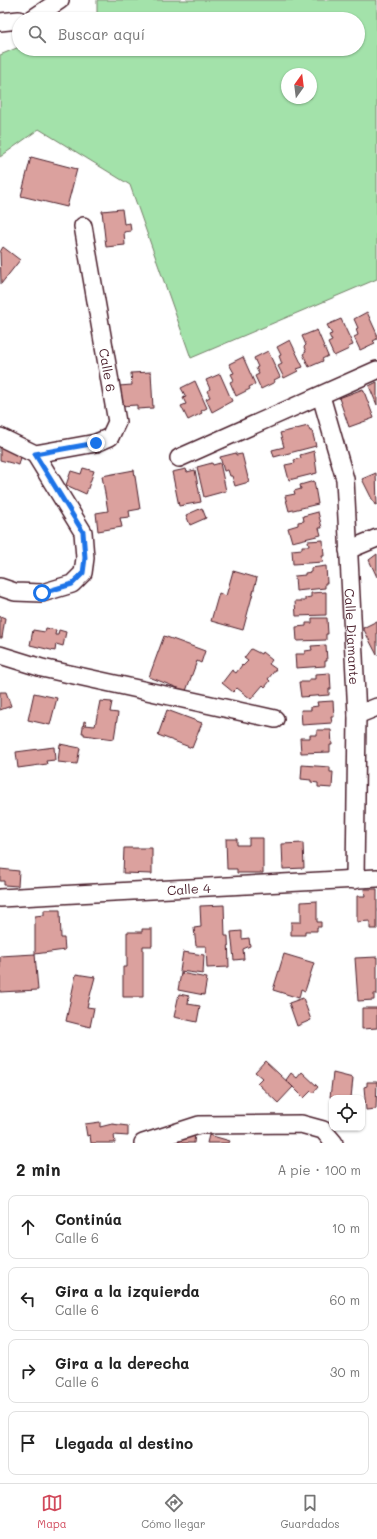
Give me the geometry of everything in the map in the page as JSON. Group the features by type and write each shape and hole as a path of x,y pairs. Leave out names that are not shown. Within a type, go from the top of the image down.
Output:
{"street":[{"path":"42,12 60,0"},
{"path":"0,22 12,21"},
{"name":"Calle 6","path":"35,454 103,440 110,437 117,422 83,226"},
{"path":"179,458 377,370"},
{"name":"Calle Diamante","path":"321,396 345,479 357,715 356,880"},
{"path":"0,437 35,454 83,532 85,558 83,573 72,584 42,593 15,592 0,587"},
{"path":"348,550 377,538"},
{"path":"0,655 42,668 275,719"},
{"path":"357,715 377,707"},
{"name":"Calle 4","path":"0,898 377,878"},
{"path":"143,1143 199,1124 301,1124 323,1130 334,1143"}],"green space":[{"path":"97,0 377,0 377,279 191,358 130,185 39,129 0,157 0,55 12,50 12,56 365,56 365,12 97,12"}],"building":[{"path":"31,157 77,169 67,207 21,196"},
{"path":"122,209 124,224 130,223 131,231 124,232 125,245 106,247 102,211"},
{"path":"3,247 20,260 1,284 0,252"},
{"path":"367,312 377,334 377,339 373,341 375,343 360,350 354,337 358,335 356,329 358,328 354,319"},
{"path":"341,319 353,345 348,347 349,349 334,356 328,343 332,341 329,335 332,334 327,325"},
{"path":"317,330 328,356 322,359 323,361 309,367 303,354 306,352 304,347 306,345 302,336"},
{"path":"290,340 303,367 297,369 298,371 284,378 278,366 282,364 279,356 281,355 277,347"},
{"path":"268,351 280,377 274,380 275,382 261,389 255,376 259,374 254,358"},
{"path":"243,357 255,384 249,387 250,389 236,396 230,382 234,380 231,374 234,373 229,364"},
{"path":"151,372 153,408 137,409 137,405 120,406 119,386 132,385 131,373"},
{"path":"220,374 232,401 212,412 206,399 210,397 207,391 210,389 206,380"},
{"path":"195,381 207,408 201,411 202,413 188,420 181,406 186,404 183,398 186,397 181,388"},
{"path":"377,382 377,405 369,386"},
{"path":"363,389 374,418 349,427 339,398"},
{"path":"308,426 310,431 312,431 316,446 274,457 272,450 284,447 280,433"},
{"path":"0,443 23,449 19,465 0,460"},
{"path":"314,451 317,473 289,480 285,465 295,463 294,460 301,458 300,455"},
{"path":"236,453 236,455 242,454 249,482 235,486 232,476 230,476 228,470 224,471 220,457"},
{"path":"212,463 213,465 220,463 226,491 204,497 197,467"},
{"path":"83,468 94,471 86,494 66,485 71,471 81,474"},
{"path":"186,469 187,472 195,470 201,502 179,506 172,472"},
{"path":"134,470 140,509 129,511 130,517 120,518 122,527 98,531 96,513 108,511 102,476"},
{"path":"376,473 377,504 375,505 362,479"},
{"path":"314,481 318,504 289,511 285,496 295,494 294,491 301,489 300,485"},
{"path":"202,508 206,518 190,525 186,515"},
{"path":"318,512 322,528 319,528 321,535 292,542 288,528 298,525 298,522 304,521 303,516"},
{"path":"323,540 323,562 293,564 292,550 302,549 302,546 309,546 308,541"},
{"path":"377,554 377,577 369,560"},
{"path":"326,566 327,583 325,583 325,588 296,591 295,576 305,575 305,573 311,572 311,568"},
{"path":"233,571 257,578 243,630 211,621 219,593 226,596"},
{"path":"326,592 326,615 296,616 295,601 305,601 305,598 311,597 311,593"},
{"path":"0,616 5,618 2,638 0,638"},
{"path":"312,618 327,618 328,634 326,634 326,640 297,641 296,627 306,626 306,623 312,623"},
{"path":"377,621 377,655 363,628"},
{"path":"46,628 56,630 55,635 58,635 59,630 66,632 63,646 56,644 55,651 30,645 33,630 45,632"},
{"path":"164,636 205,651 201,663 197,661 186,691 149,677"},
{"path":"326,645 327,661 325,661 325,666 296,668 295,654 305,654 305,651 312,650 311,646"},
{"path":"251,649 261,654 262,652 272,660 269,664 276,669 268,679 270,681 265,687 263,685 251,699 237,688 233,692 222,683 232,670 236,673 242,665 243,666 248,661 244,658"},
{"path":"330,673 331,689 329,689 329,695 301,697 299,682 309,682 309,679 315,679 315,674"},
{"path":"0,692 6,692 11,706 0,710"},
{"path":"34,693 57,698 50,725 28,720"},
{"path":"100,701 112,702 110,712 118,713 114,739 84,735 84,733 82,733 84,721 86,722 85,725 95,726"},
{"path":"333,701 334,717 331,717 332,723 302,725 301,710 311,710 311,707 318,706 317,702"},
{"path":"167,710 202,723 192,748 158,735"},
{"path":"317,730 331,730 332,745 330,745 330,752 301,753 300,738 310,738 310,735 317,735"},
{"path":"60,744 80,748 77,764 58,762"},
{"path":"54,747 55,760 46,761 47,764 18,768 16,752"},
{"path":"302,765 330,767 330,772 333,772 332,788 318,787 318,783 311,782 311,780 301,779"},
{"path":"249,838 263,838 263,873 237,873 237,869 227,869 226,839 237,839 237,845 249,845"},
{"path":"303,843 304,868 283,869 282,844"},
{"path":"124,848 152,848 152,874 123,873"},
{"path":"0,869 19,871 18,886 4,885 4,881 0,881"},
{"path":"364,889 377,889 377,929 370,929 370,921 357,922 357,896 365,896"},
{"path":"317,901 317,922 321,922 321,927 317,927 317,931 305,931 305,935 291,935 291,922 301,922 301,902"},
{"path":"224,905 225,936 228,936 229,967 207,968 206,946 196,946 194,928 201,927 200,906"},
{"path":"44,910 60,910 61,938 64,938 65,950 35,954 35,916 44,915"},
{"path":"142,929 152,929 152,946 143,946 143,997 123,997 123,967 127,967 127,932 142,932"},
{"path":"242,931 242,939 249,938 250,946 243,949 244,959 234,960 231,932"},
{"path":"183,952 204,955 203,974 180,971"},
{"path":"35,954 38,990 0,992 0,956"},
{"path":"284,954 314,963 305,991 301,989 299,998 273,990"},
{"path":"377,957 377,994 374,994 374,1000 358,1001 355,958"},
{"path":"181,973 207,978 204,995 178,990"},
{"path":"76,974 95,977 87,1007 94,1008 90,1027 66,1021"},
{"path":"179,994 189,996 188,1004 200,1006 197,1022 174,1017"},
{"path":"303,998 311,1020 297,1026 289,1003"},
{"path":"362,1008 377,1008 377,1028 362,1029"},
{"path":"265,1061 293,1087 278,1103 257,1083 262,1078 255,1072"},
{"path":"302,1072 318,1087 313,1093 311,1091 304,1098 286,1080 291,1073 297,1078"},
{"path":"333,1073 353,1078 351,1095 330,1095"},
{"path":"367,1082 377,1082 376,1109 366,1110 364,1087 367,1086"},
{"path":"100,1122 100,1127 112,1124 128,1126 128,1136 114,1135 115,1143 91,1143 90,1135 87,1136 85,1124"},
{"path":"195,1133 194,1143 175,1143 175,1136"},
{"path":"209,1135 230,1141 229,1143 207,1143"}],"route":[{"path":"42,593 72,584 83,573 85,558 83,532 44,471 35,454 96,443"}]}
